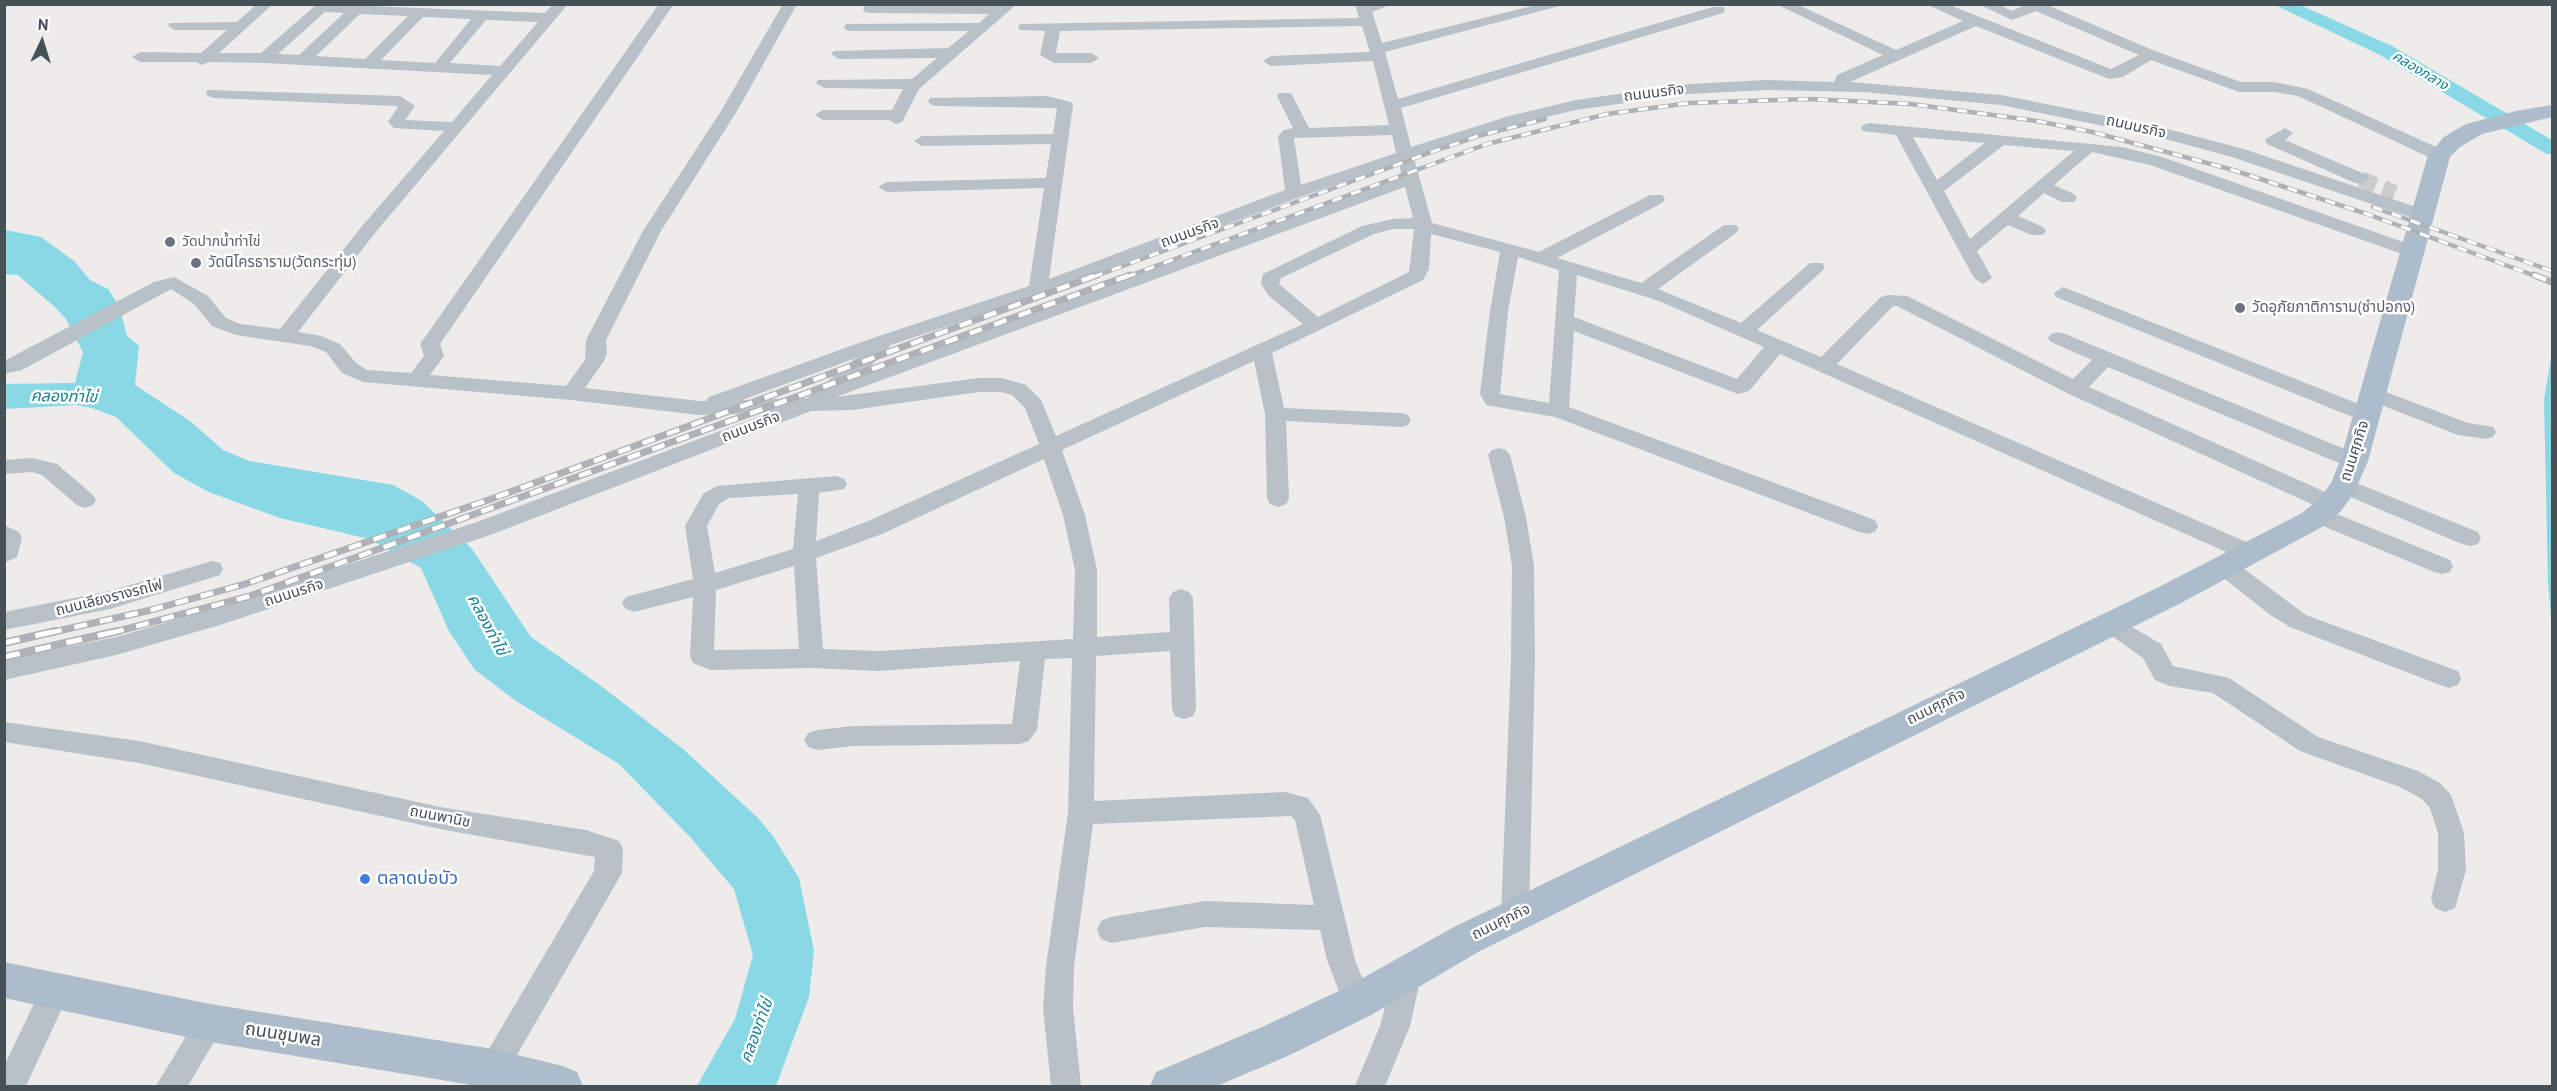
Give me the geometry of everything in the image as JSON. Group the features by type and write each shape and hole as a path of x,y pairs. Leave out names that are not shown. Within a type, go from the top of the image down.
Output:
{"main road":[{"path":"2439,155 2451,142 2474,129 2505,119 2547,112"},
{"name":"ถนนศุภกิจ","path":"1170,1086 1276,1041 1357,1002 1408,972 1515,916 2237,560 2337,491 2370,405 2439,155"},
{"name":"ถนนชุมพล","path":"4,980 488,1078 563,1086"}],"street":[{"path":"189,71 266,4"},
{"path":"286,334 371,227 561,4"},
{"path":"415,382 434,356 429,344 667,4"},
{"path":"571,393 594,361 597,353 596,340 652,231 729,111 790,4"},
{"path":"1205,4 1208,24"},
{"path":"1025,27 1053,27 1142,19 1208,24 1364,12 1385,4"},
{"path":"1271,61 1378,53 1560,4"},
{"path":"1783,4 1895,55"},
{"path":"1933,4 2109,74 2118,74 2150,54"},
{"path":"1984,4 2018,19 2037,5 2150,54 2239,87 2274,87 2302,92 2439,155"},
{"path":"265,58 325,6 418,14 550,18"},
{"path":"870,9 1007,7"},
{"path":"823,115 897,117 915,84 1007,7"},
{"path":"302,61 356,10"},
{"path":"1391,106 1718,10"},
{"path":"634,603 705,585 804,554 874,528 1316,325 1416,276 1420,269 1423,226 1378,53 1364,12"},
{"path":"369,63 418,14"},
{"path":"439,67 482,15"},
{"path":"1842,86 1842,78 1976,21"},
{"path":"175,26 241,26"},
{"path":"851,27 982,27"},
{"path":"1053,27 1048,55 1050,57 1090,58"},
{"path":"839,54 951,53"},
{"path":"140,57 265,58 506,71"},
{"path":"824,83 915,84"},
{"name":"ถนนนรกิจ","path":"4,670 116,646 338,579 485,528 808,405 830,393 884,341 1038,288 1294,193 1532,114 1637,95 1766,85 1842,86 2001,100 2106,120 2238,153 2424,209"},
{"path":"214,93 400,101 407,106 396,122 400,124 458,127"},
{"path":"1286,96 1304,133"},
{"path":"936,101 1062,102 1065,105 1058,139 1038,288"},
{"path":"1869,128 1998,141 2088,147 2156,161 2414,252"},
{"path":"1294,193 1286,136 1290,133 1398,130"},
{"path":"1901,130 1936,189 1983,278"},
{"path":"2284,133 2273,141 2361,179"},
{"path":"922,141 1058,139"},
{"path":"1936,189 1998,141"},
{"path":"1968,250 2088,147"},
{"path":"830,393 1412,179"},
{"path":"887,187 1053,183"},
{"path":"2042,186 2068,198"},
{"path":"2395,193 2424,209"},
{"path":"1540,259 1656,199"},
{"path":"2006,217 2037,231"},
{"path":"1316,325 1276,292 1270,284 1270,278 1274,273 1368,230 1393,224 1437,229 1644,290 1745,330 2237,560 2277,608 2298,621 2449,678"},
{"path":"1644,290 1730,229"},
{"path":"1510,249 1490,394 1493,400 1559,411 1867,526"},
{"path":"1745,330 1816,267"},
{"path":"1559,411 1568,268"},
{"path":"4,368 15,365 161,286 174,283 201,300 219,322 236,329 286,334 314,340 333,348 349,368 363,376 571,393 699,408 852,403 979,385 1002,385 1019,390 1035,405 1074,514 1086,570 1081,813 1060,966 1058,1008 1066,1086"},
{"path":"2063,293 2370,405 2465,430 2486,432"},
{"path":"1823,367 1888,301 1895,300 2076,389 2337,491 2470,538"},
{"path":"1564,320 1738,387 1742,386 1777,345"},
{"path":"2058,338 2105,357 2337,491 2442,566"},
{"path":"699,408 884,341"},
{"path":"1262,350 1275,414 1278,499"},
{"path":"2076,389 2105,357"},
{"path":"1275,414 1401,420"},
{"path":"1499,455 1515,517 1523,566 1523,660 1515,916"},
{"path":"4,467 32,465 48,469 85,500"},
{"path":"836,484 725,491 711,499 696,526 705,585 702,656 711,660 812,658 879,662 1182,641"},
{"path":"809,486 804,554 812,658"},
{"path":"4,533 11,538 9,551 4,555"},
{"name":"ถนนเลียงรางรถไฟ","path":"4,621 110,600 212,569"},
{"path":"1181,598 1184,710"},
{"path":"2110,623 2152,651 2164,673 2220,685 2308,744 2409,779 2431,791 2442,803 2451,833 2452,870 2445,899"},
{"path":"817,740 853,736 1020,734 1024,730 1034,650"},
{"name":"ถนนพานิช","path":"4,732 139,752 440,818 586,842 609,849 608,873 488,1078"},
{"path":"1081,813 1285,803 1299,806 1307,814 1330,918 1357,1002"},
{"path":"1112,930 1205,914 1330,918"},
{"path":"1370,1086 1395,1026 1408,972"},
{"path":"11,1086 55,991"},
{"path":"171,1086 210,1023"}],"water":[{"name":"คลองท่าไข่","path":"5,230 41,237 74,261 90,280 108,289 119,306 127,336 139,346 135,385 190,421 223,450 249,461 393,485 422,501 472,549 531,637 601,686 683,749 758,818 773,836 799,878 814,951 809,997 776,1086 697,1086 735,1019 753,955 734,889 690,837 619,764 516,701 475,670 449,631 421,568 369,539 280,518 209,492 174,473 116,417 92,408 75,405 5,409 5,384 75,383 83,352 66,319 56,308 18,275 5,274"},
{"path":"2552,352 2552,630 2548,583 2544,400"}],"waterway":[{"name":"คลองกลาง","path":"2282,4 2385,50 2552,149"}],"tunnel":[{"path":"2361,179 2395,193"}],"railway":[{"path":"1126,277 1487,144 1607,114 1690,103 1809,99 1911,104 2037,121 2092,132 2233,170 2367,214 2538,277"},
{"path":"1093,277 1426,154 1478,136 1545,119"},
{"path":"2373,207 2552,271"},
{"path":"49,633 151,610 245,584 494,498 1097,275"},
{"path":"111,633 250,596 1130,275"},
{"path":"2534,275 2552,282"},
{"path":"4,643 56,631"},
{"path":"4,657 118,631"}],"place":[{"name":"วัดปากน้ำท่าไข่","path":"170,242"},
{"name":"วัดนิโครธาราม(วัดกระทุ่ม)","path":"196,263"},
{"name":"วัดอุภัยภาติการาม(ซำปอกง)","path":"2240,308"},
{"name":"ตลาดบ่อบัว","path":"365,879"}]}
